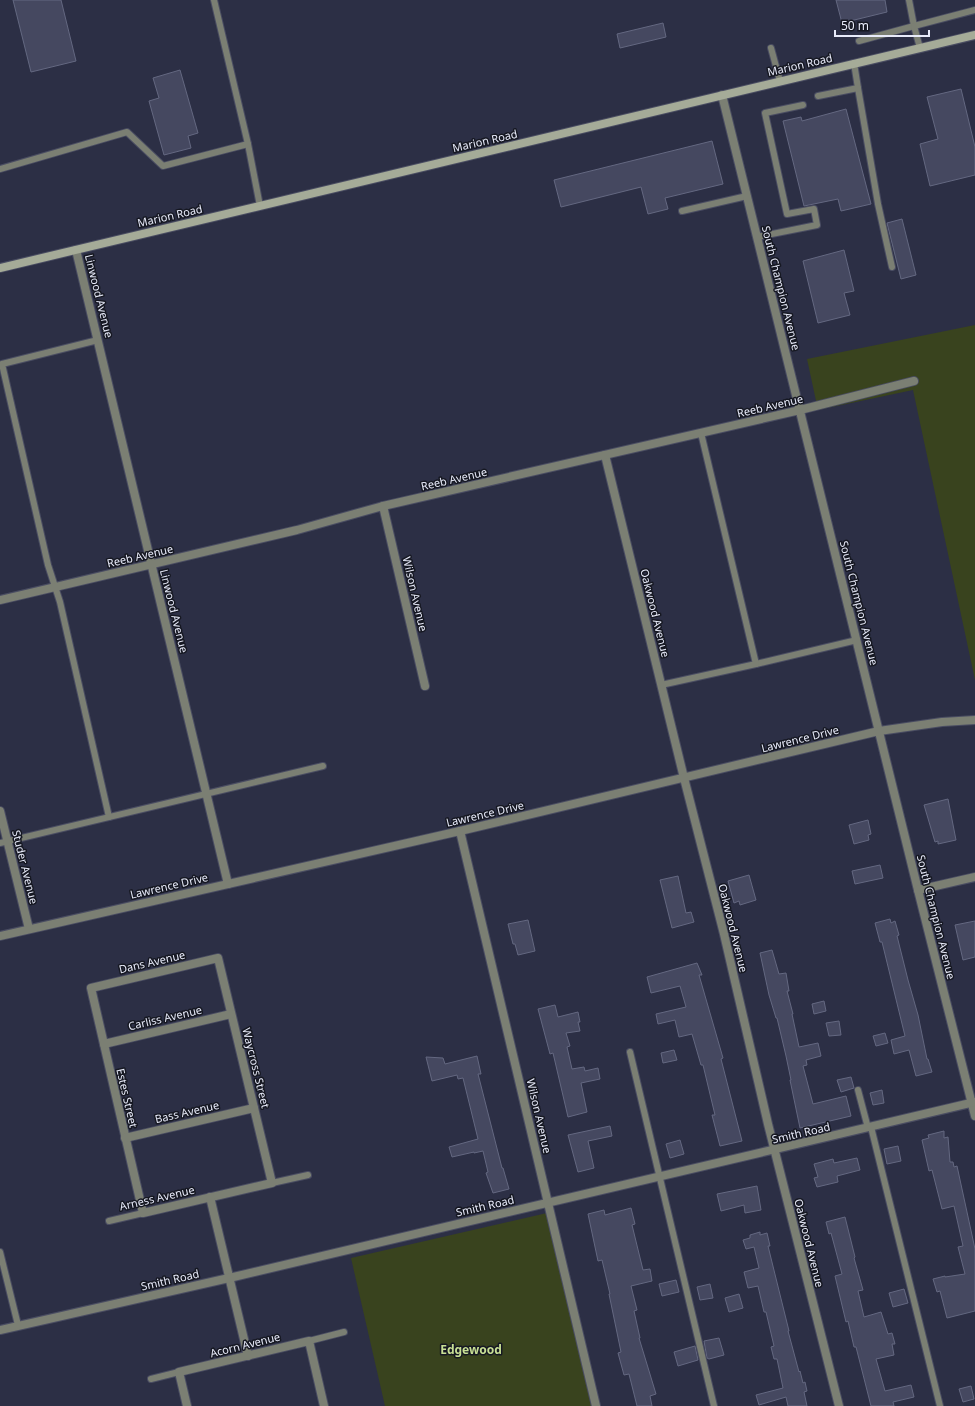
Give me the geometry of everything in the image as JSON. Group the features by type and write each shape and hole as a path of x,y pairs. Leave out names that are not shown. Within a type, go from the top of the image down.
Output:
{"street":[{"name":"Marion Road","path":"0,268 975,35"},
{"name":"South Champion Avenue","path":"722,95 918,890 974,1103 975,1116"},
{"name":"Linwood Avenue","path":"76,250 228,884"},
{"name":"Reeb Avenue","path":"0,600 297,530 383,506 800,410 914,381"},
{"name":"Oakwood Avenue","path":"605,455 839,1406"},
{"name":"Wilson Avenue","path":"383,506 426,686"},
{"name":"Lawrence Drive","path":"0,936 460,832 879,731 942,722 975,720"},
{"name":"Studer Avenue","path":"0,811 4,842 29,929"},
{"name":"Wilson Avenue","path":"460,832 596,1406"},
{"path":"918,890 975,877"},
{"name":"Dans Avenue","path":"91,988 218,958"},
{"name":"Waycross Street","path":"218,958 272,1183"},
{"name":"Estes Street","path":"91,988 143,1213"},
{"name":"Carliss Avenue","path":"104,1044 231,1014"},
{"name":"Smith Road","path":"0,1330 229,1278 974,1103"},
{"name":"Bass Avenue","path":"125,1138 254,1108"},
{"name":"Arness Avenue","path":"143,1213 272,1183"},
{"name":"Arness Avenue","path":"210,1197 248,1356"},
{"path":"309,1341 324,1406"},
{"name":"Acorn Avenue","path":"179,1372 309,1341"},
{"path":"179,1372 187,1406"}],"lane":[{"path":"214,0 248,144 260,206"},
{"path":"909,0 920,48"},
{"path":"859,41 975,10"},
{"path":"771,48 780,81"},
{"path":"854,63 878,204 892,267"},
{"path":"818,96 858,88"},
{"path":"757,237 817,225 814,209 787,214 765,113 803,105"},
{"path":"0,169 127,132 163,166 248,144"},
{"path":"682,211 747,196"},
{"path":"98,340 1,364 48,565 60,602 109,817"},
{"path":"701,433 756,664"},
{"path":"661,685 857,640"},
{"path":"4,842 322,766"},
{"path":"630,1052 714,1406"},
{"path":"858,1090 940,1406"},
{"name":"Arness Avenue","path":"272,1183 308,1175"},
{"name":"Arness Avenue","path":"109,1221 143,1213"},
{"path":"0,1252 18,1326"},
{"name":"Acorn Avenue","path":"309,1341 344,1332"},
{"name":"Acorn Avenue","path":"151,1379 179,1372"}],"green space":[{"path":"975,325 975,680 913,390 818,410 807,359"},
{"path":"547,1213 592,1406 385,1406 351,1258"}],"building":[{"path":"13,0 61,0 76,61 31,72"},
{"path":"836,0 885,0 887,12 842,23"},
{"path":"663,23 666,37 620,48 617,34"},
{"path":"180,70 198,133 188,136 191,148 164,155 149,101 159,98 153,78"},
{"path":"961,89 975,147 975,175 930,186 920,144 938,139 927,97"},
{"path":"846,109 871,204 841,211 838,199 804,206 783,121 801,117 802,121"},
{"path":"712,141 723,184 665,198 668,209 648,214 641,187 561,207 554,180"},
{"path":"902,219 916,275 901,279 887,223"},
{"path":"844,250 854,291 844,293 850,315 818,323 803,261"},
{"path":"948,799 956,840 938,844 938,841 935,842 924,805"},
{"path":"868,820 871,834 868,835 869,840 854,844 849,825"},
{"path":"880,865 883,878 855,884 852,871"},
{"path":"749,875 756,900 740,905 739,901 734,903 728,881"},
{"path":"678,876 686,913 691,912 694,922 672,928 660,880"},
{"path":"890,919 891,923 895,921 899,935 897,936 918,1015 927,1059 932,1072 916,1076 909,1050 894,1054 891,1040 905,1036 882,942 880,942 875,923"},
{"path":"528,920 535,951 518,955 515,944 513,944 508,924"},
{"path":"975,921 975,957 963,960 955,925"},
{"path":"772,950 779,974 786,973 789,991 787,991 799,1047 818,1043 821,1056 806,1060 807,1065 803,1066 813,1104 846,1096 851,1116 800,1128 786,1056 777,1018 769,995 760,953"},
{"path":"697,963 702,975 699,975 723,1058 721,1059 742,1141 720,1146 712,1115 715,1115 703,1065 701,1065 692,1034 679,1037 675,1020 658,1024 656,1014 686,1007 680,986 651,993 647,977"},
{"path":"824,1001 826,1011 814,1014 812,1004"},
{"path":"555,1005 558,1017 578,1012 580,1031 566,1033 570,1046 567,1047 572,1069 584,1067 585,1071 598,1068 600,1079 581,1083 587,1112 568,1117 553,1053 550,1054 538,1009"},
{"path":"839,1021 841,1035 829,1036 826,1023"},
{"path":"885,1033 888,1043 876,1046 873,1036"},
{"path":"674,1050 677,1060 663,1063 661,1053"},
{"path":"477,1056 481,1074 478,1074 502,1168 509,1189 493,1193 486,1173 488,1172 483,1151 452,1157 449,1147 478,1139 463,1078 458,1079 457,1075 432,1081 426,1057 443,1058 445,1064"},
{"path":"851,1077 854,1088 841,1092 837,1080"},
{"path":"882,1090 884,1103 873,1105 870,1093"},
{"path":"610,1126 612,1136 588,1141 594,1168 578,1172 568,1135"},
{"path":"944,1131 944,1138 948,1137 950,1162 953,1162 954,1167 957,1166 975,1249 975,1311 947,1318 940,1291 937,1292 933,1279 965,1274 958,1247 963,1246 954,1206 942,1209 932,1170 929,1171 922,1140 929,1138 928,1135"},
{"path":"680,1140 684,1154 670,1158 666,1144"},
{"path":"898,1146 901,1161 887,1164 884,1149"},
{"path":"857,1158 860,1170 837,1176 838,1182 817,1187 814,1178 818,1177 814,1164 833,1159 834,1163"},
{"path":"757,1186 761,1210 745,1213 744,1205 721,1211 717,1194"},
{"path":"631,1208 635,1224 632,1225 643,1270 650,1269 652,1281 631,1286 637,1310 634,1311 639,1338 656,1394 650,1396 652,1406 637,1406 629,1374 624,1375 618,1353 621,1352 610,1294 602,1260 598,1261 588,1214 604,1210 605,1215"},
{"path":"845,1217 863,1290 858,1291 864,1317 881,1312 888,1334 892,1333 895,1344 892,1344 894,1355 876,1359 885,1391 911,1385 914,1397 893,1402 894,1406 871,1406 856,1347 854,1347 848,1321 846,1322 835,1276 842,1274 831,1233 829,1234 826,1222"},
{"path":"760,1232 760,1235 767,1233 770,1246 768,1246 788,1331 799,1372 800,1371 803,1383 805,1382 807,1391 804,1392 807,1406 788,1406 786,1397 759,1405 756,1395 783,1388 777,1359 774,1359 771,1347 774,1346 758,1286 748,1288 744,1272 759,1268 754,1247 746,1249 743,1240 750,1238 750,1235"},
{"path":"676,1280 679,1292 662,1296 659,1284"},
{"path":"710,1284 713,1298 700,1300 697,1287"},
{"path":"904,1289 908,1303 893,1307 889,1293"},
{"path":"739,1294 743,1308 729,1312 725,1298"},
{"path":"719,1338 724,1355 709,1359 707,1358 704,1341"},
{"path":"695,1346 698,1360 678,1366 674,1352"},
{"path":"971,1386 974,1399 963,1402 959,1389"}],"district":[{"name":"Edgewood","path":"471,1350"}]}
